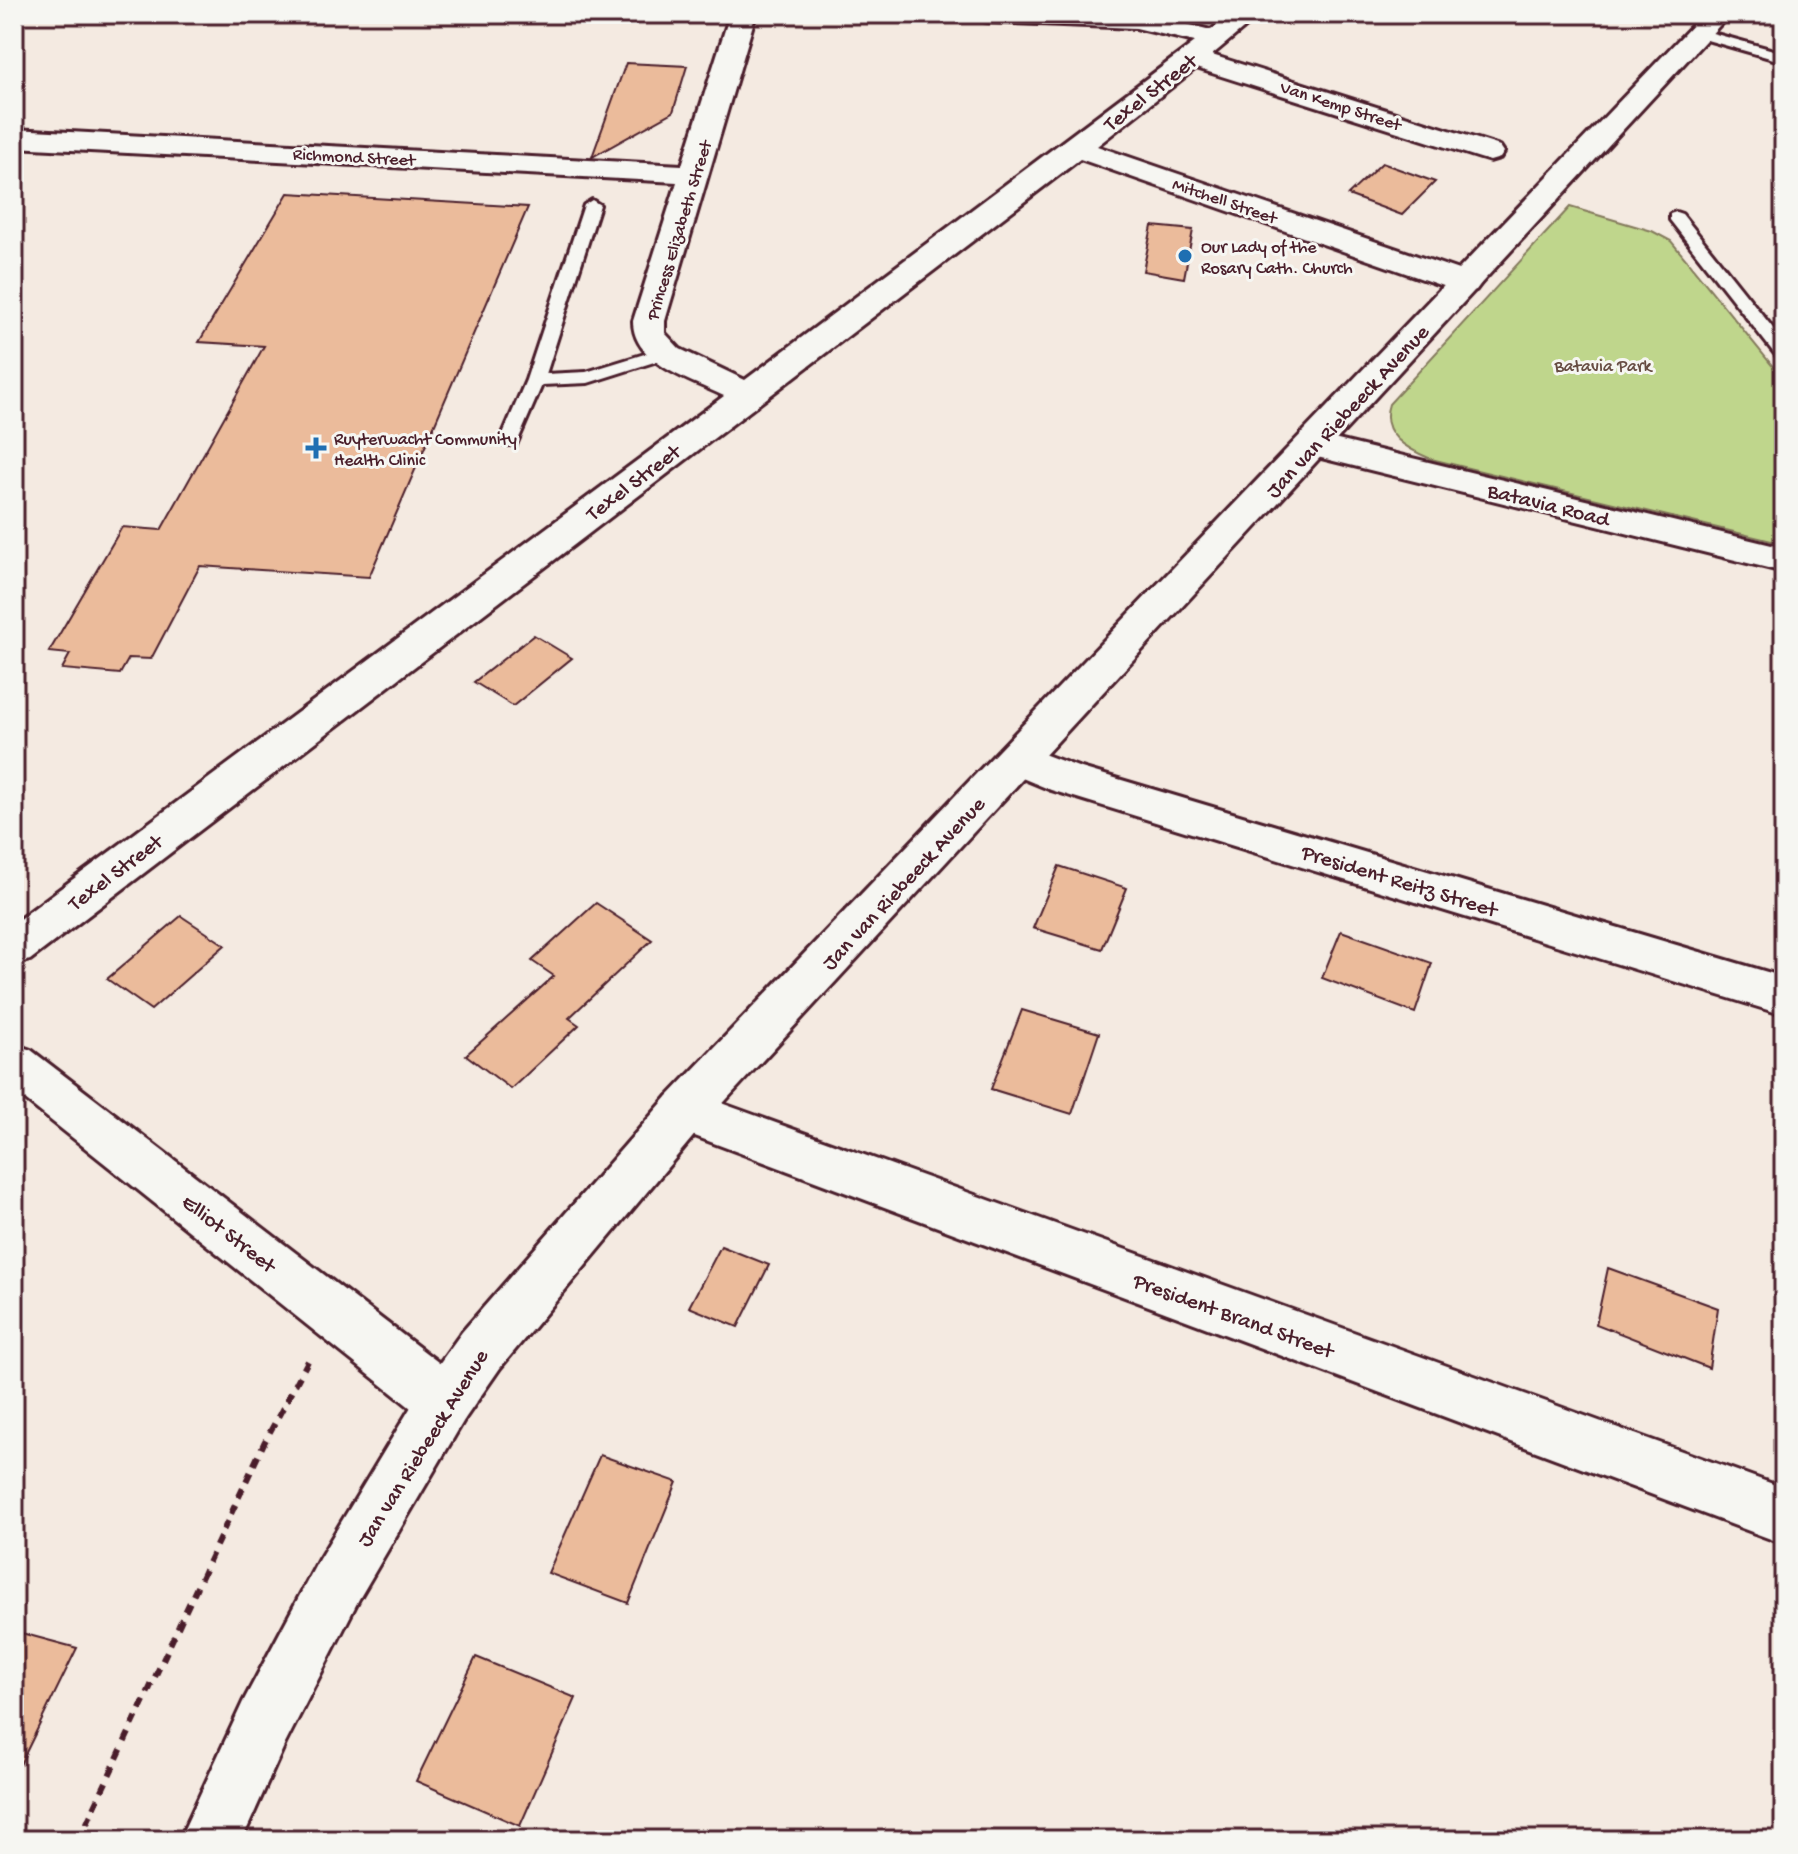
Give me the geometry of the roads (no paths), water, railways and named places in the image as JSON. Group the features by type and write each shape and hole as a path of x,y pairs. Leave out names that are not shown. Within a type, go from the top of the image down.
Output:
{"street":[{"name":"Princess Elizabeth Street","path":"743,14 649,321 649,334 664,353 748,394"},
{"name":"Van Kemp Street","path":"988,14 1095,16 1156,23 1203,49 1490,152"},
{"name":"Texel Street","path":"14,947 1076,148 1248,14"},
{"name":"Jan van Riebeeck Avenue","path":"210,1840 264,1723 339,1579 445,1401 511,1313 685,1111 1707,24"},
{"name":"Richmond Street","path":"14,138 694,174"},
{"name":"Mitchell Street","path":"1076,148 1465,283"},
{"name":"Batavia Road","path":"1313,445 1784,560"},
{"name":"President Reitz Street","path":"1017,759 1066,779 1784,996"},
{"name":"Elliot Street","path":"14,1064 445,1401"},
{"name":"President Brand Street","path":"685,1111 1784,1516"}],"lane":[{"path":"1707,24 1784,58"},
{"path":"509,441 535,380 592,205"},
{"path":"1676,217 1784,354"},
{"path":"535,380 588,377 664,353"}],"place":[{"name":"Our Lady of the Rosary Cath. Church","path":"1185,256"},
{"name":"Ruyterwacht Community Health Clinic","path":"316,448"}],"park label":[{"name":"Batavia Park","path":"1603,365"}]}
